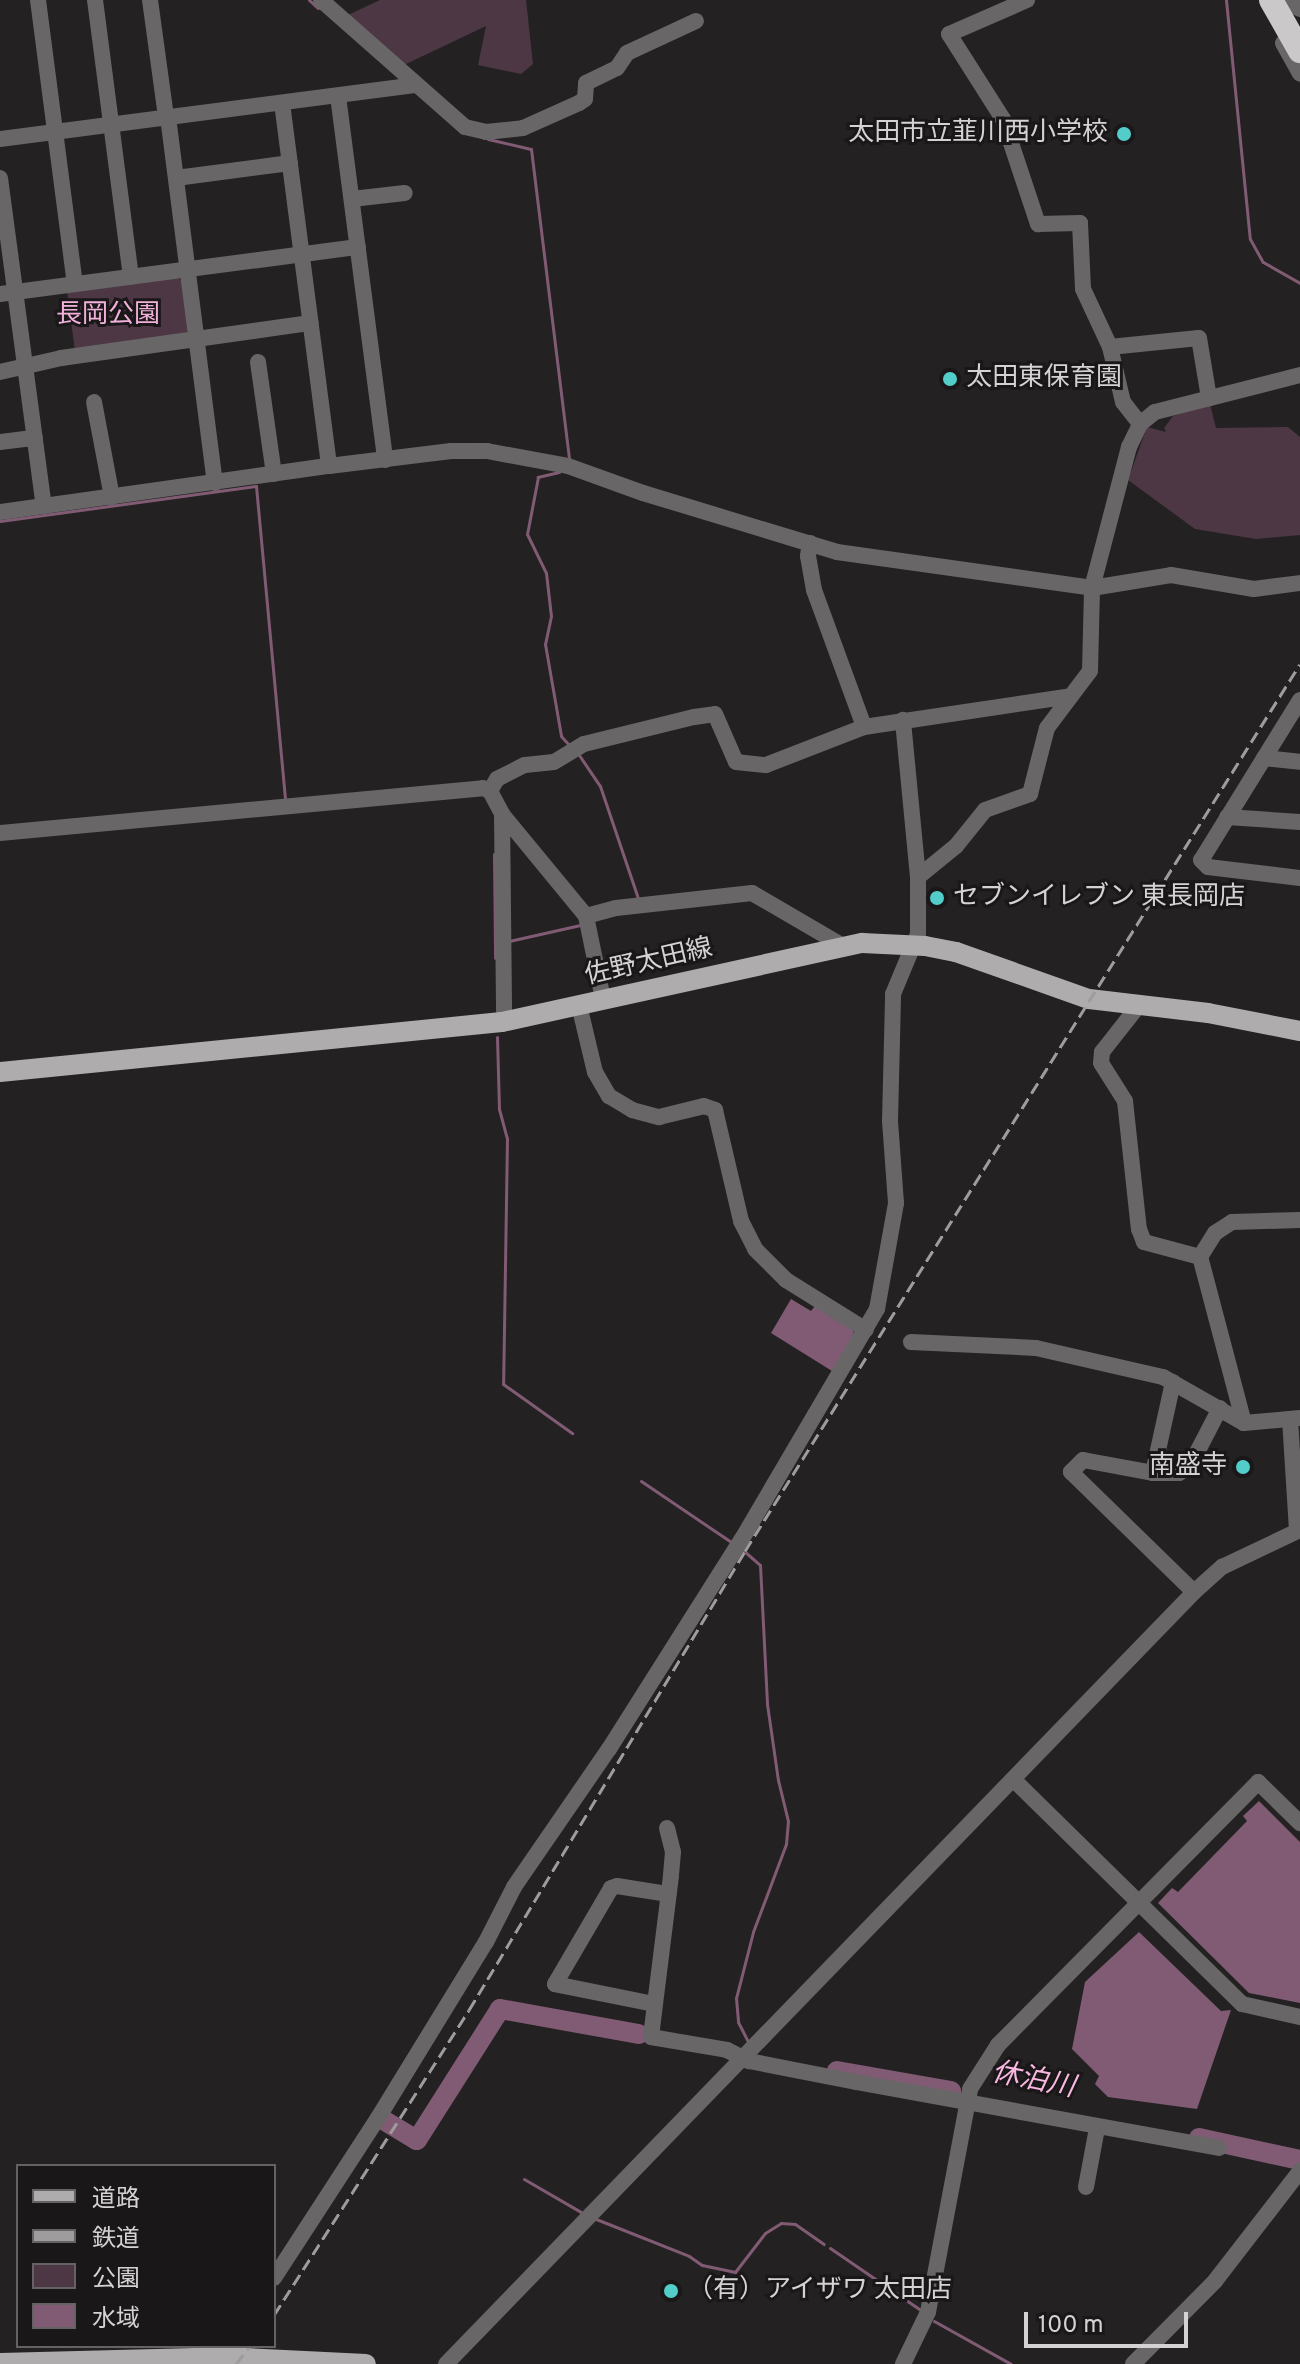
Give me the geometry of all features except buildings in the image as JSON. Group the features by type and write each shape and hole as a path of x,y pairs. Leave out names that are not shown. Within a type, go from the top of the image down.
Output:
{"highway":[{"path":"1286,6 1300,51"}],"main road":[{"name":"佐野太田線","path":"0,1072 504,1021 862,943 915,945 956,952 1089,999 1208,1013 1300,1031"},
{"path":"0,2363 225,2351 366,2364"}],"street":[{"path":"38,0 75,284"},
{"path":"95,0 131,277"},
{"path":"150,0 215,483"},
{"path":"321,0 465,127 486,132 523,128 579,103 585,99 586,83 617,68 627,53 696,21"},
{"path":"1027,0 949,34 1003,119 1038,224 1080,223 1083,289 1110,347 1123,402 1140,424"},
{"path":"1286,6 1269,18 1300,74"},
{"path":"0,139 417,85"},
{"path":"338,96 385,460"},
{"path":"282,103 329,466"},
{"path":"176,178 290,163"},
{"path":"0,178 8,293 26,368 44,506"},
{"path":"352,199 405,193"},
{"path":"8,293 358,247"},
{"path":"0,372 61,358 311,323"},
{"path":"1110,347 1199,338 1209,398"},
{"path":"258,362 274,474"},
{"path":"918,877 956,846 985,810 1030,794 1047,728 1090,671 1092,588 1129,447 1140,424 1155,412 1300,375"},
{"path":"94,402 112,497"},
{"path":"0,442 35,438"},
{"path":"0,512 451,451 511,453 568,466 643,493 852,554 1092,588 1171,575 1254,589 1300,583"},
{"path":"810,543 808,556 814,590 864,727"},
{"path":"490,791 497,779 525,765 554,762 577,749 715,714 736,762 766,765 864,727 1071,696"},
{"path":"1299,703 1202,854 1204,864 1300,878"},
{"path":"276,2275 387,2104 486,1942 514,1887 609,1749 742,1539 877,1309 896,1203 890,1121 893,994 915,945 918,877 903,720"},
{"path":"1264,758 1300,762"},
{"path":"0,833 483,788 490,791 502,814 587,921 603,999"},
{"path":"502,814 504,1021"},
{"path":"1227,817 1300,822"},
{"path":"587,921 616,908 752,893 843,946"},
{"path":"579,1005 595,1072 609,1096 632,1110 659,1117 704,1106 715,1110 741,1221 755,1249 786,1280 866,1330"},
{"path":"1139,1005 1102,1052 1101,1063 1125,1101 1139,1229 1144,1242 1200,1257"},
{"path":"1244,1423 1200,1257 1215,1233 1232,1222 1300,1220"},
{"path":"446,2364 1194,1592 1222,1567 1298,1530 1295,1418 1244,1423 1173,1382 1137,1369 1036,1348 911,1342"},
{"path":"1153,1473 1173,1382"},
{"path":"1194,1592 1071,1472 1083,1460 1153,1473 1175,1474 1187,1469 1220,1408"},
{"path":"1014,1780 1242,2004 1300,2017"},
{"path":"903,2364 928,2312 968,2098 998,2045 1258,1782 1300,1823"},
{"path":"667,1828 673,1852 651,2037 727,2050 742,2058 968,2098 1097,2128 1219,2148"},
{"path":"654,2004 555,1984 611,1888 668,1894"},
{"path":"1086,2187 1097,2128"},
{"path":"1133,2364 1215,2281 1300,2171"}],"green space":[{"path":"380,0 526,0 533,64 521,74 478,65 486,26 404,65 346,16"},
{"name":"長岡公園","path":"176,277 183,281 190,328 185,334 75,351 67,291"},
{"path":"1210,404 1216,428 1288,427 1300,437 1300,535 1256,539 1195,529 1128,480 1147,427 1166,432 1164,428 1173,416"}],"water":[{"path":"791,1299 811,1311 815,1306 853,1329 854,1336 832,1371 771,1333"},
{"path":"1259,1801 1300,1842 1300,2003 1249,1993 1158,1903 1172,1888 1178,1892 1247,1821 1243,1816"},
{"path":"1139,1932 1221,2011 1231,2010 1197,2109 1108,2097 1095,2084 1099,2076 1072,2049 1085,1982"}],"waterway":[{"path":"309,0 318,8"},
{"path":"1226,0 1250,239 1263,262 1300,283"},
{"path":"488,139 531,149 569,458"},
{"path":"559,472 538,477 527,534 546,573 551,616 545,644 561,736 571,747"},
{"path":"0,521 256,486 285,801"},
{"path":"579,755 600,786 638,898"},
{"path":"494,854 495,958"},
{"path":"509,941 580,925"},
{"path":"497,1037 499,1109 507,1138 503,1384 572,1433"},
{"path":"641,1481 734,1544"},
{"path":"744,1551 760,1565 767,1704 778,1780 788,1821 786,1844 753,1932 736,1998 738,2022 748,2042"},
{"name":"休泊川","path":"385,2121 417,2140 500,2009 639,2034"},
{"name":"休泊川","path":"837,2071 951,2091"},
{"name":"休泊川","path":"1199,2138 1300,2160"},
{"path":"524,2179 581,2212"},
{"path":"596,2219 689,2256 702,2265 735,2272 765,2233 781,2223 795,2224 824,2244"},
{"path":"830,2248 922,2311"},
{"path":"934,2321 1011,2364"}],"railway":[{"path":"276,2312 469,2010 745,1551 1300,664"},
{"path":"236,2364 248,2348"}],"place":[{"name":"太田市立韮川西小学校","path":"1124,134"},
{"name":"太田東保育園","path":"950,379"},
{"name":"セブンイレブン 東長岡店","path":"937,898"},
{"name":"南盛寺","path":"1243,1467"},
{"name":"（有）アイザワ 太田店","path":"671,2291"}]}
